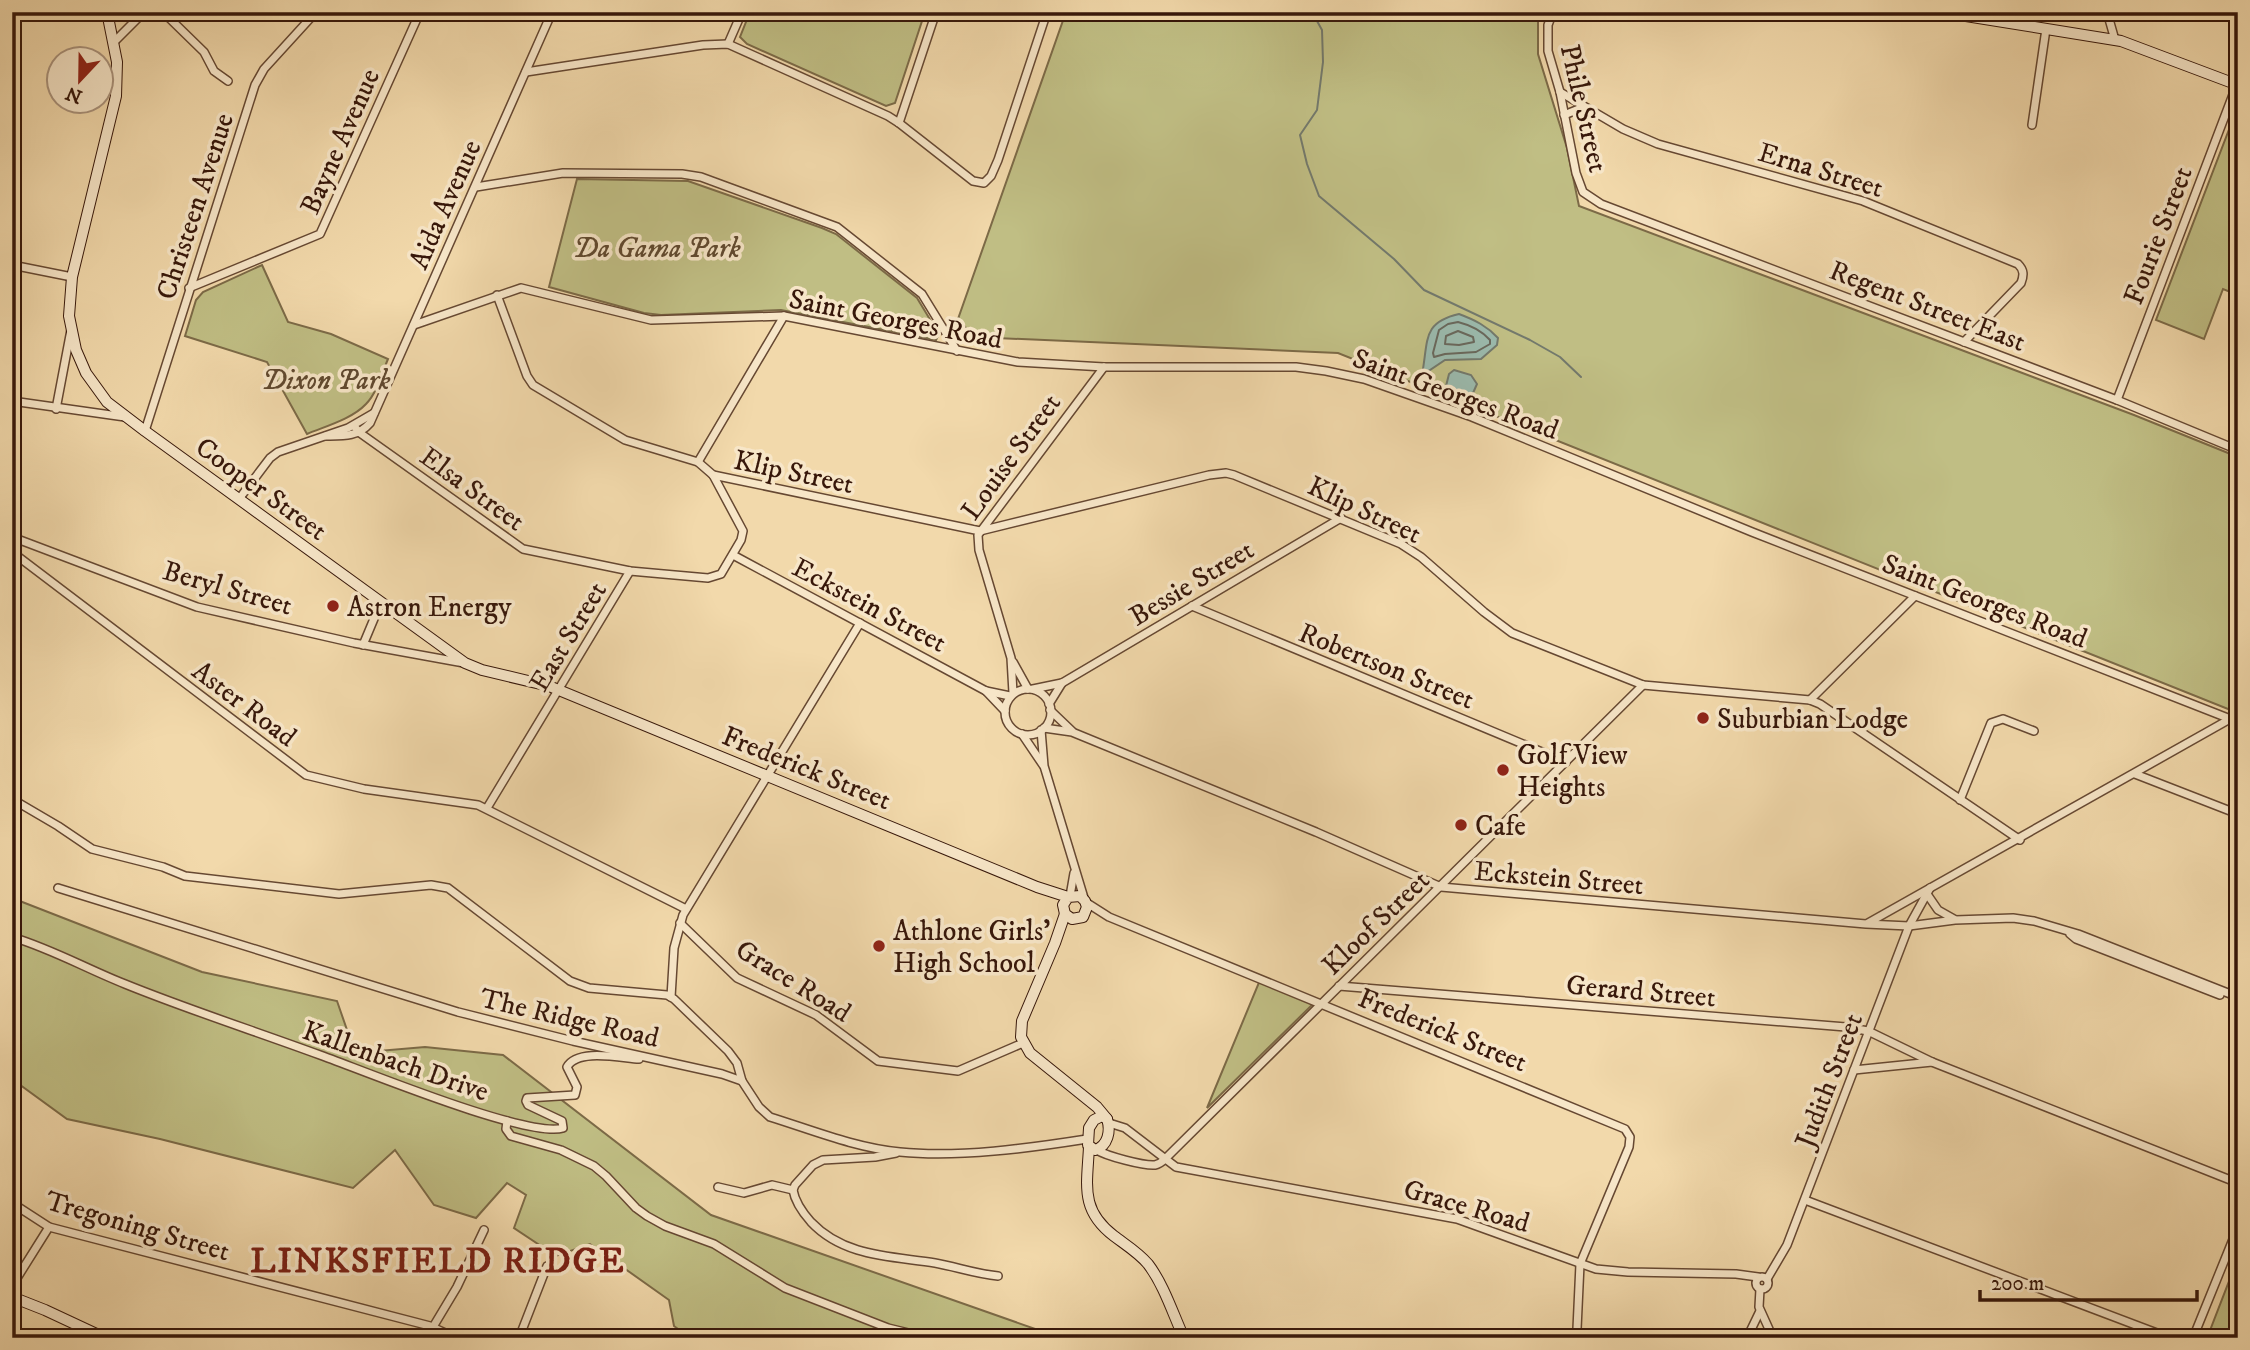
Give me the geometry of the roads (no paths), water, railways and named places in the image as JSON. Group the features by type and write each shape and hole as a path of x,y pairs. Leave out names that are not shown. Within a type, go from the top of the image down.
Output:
{"main road":[{"path":"107,12 118,74 116,96 72,277 69,300 71,330 86,373 100,394 125,417"},
{"path":"1941,12 2115,40 2143,48 2237,85"},
{"name":"Cooper Street","path":"125,417 465,663"},
{"name":"Beryl Street","path":"465,663 559,690"},
{"name":"Frederick Street","path":"559,690 1037,887 1069,897 1075,895 1083,909 1064,911 1037,887"},
{"path":"1023,1043 1022,1021 1055,943 1064,902 1069,897"},
{"path":"1055,943 1083,909"},
{"name":"Grace Road","path":"1023,1043 1032,1055 1088,1099 1108,1121"},
{"path":"1088,1099 1091,1143 1088,1183 1089,1204 1093,1214 1104,1228 1139,1255 1151,1269 1184,1338"},
{"path":"1098,1117 1108,1121 1107,1138 1091,1143 1098,1117"},
{"path":"12,1297 105,1338"}],"street":[{"path":"114,42 144,12"},
{"path":"163,12 201,48 216,72 228,81"},
{"name":"Christeen Avenue","path":"145,431 255,85 264,69 316,12"},
{"name":"Bayne Avenue","path":"189,288 320,234 419,12"},
{"name":"Aida Avenue","path":"363,430 374,413 414,325 552,12"},
{"path":"729,44 743,12"},
{"path":"900,123 936,12"},
{"path":"526,72 703,45 729,44 900,123 973,181 984,183 991,176 1047,12"},
{"name":"Phile Street","path":"1553,12 1548,26 1548,51 1560,92 1576,173 1583,192 1601,204"},
{"path":"2107,12 2115,40"},
{"path":"2032,125 2046,29"},
{"name":"Fourie Street","path":"2117,400 2237,85"},
{"name":"Erna Street","path":"1560,92 1630,133 1658,144 1863,201 2007,258 2022,268 2024,276 2016,290 1964,342"},
{"path":"1564,115 1584,107"},
{"path":"476,187 571,173 682,174 701,177 837,227 922,295 957,351"},
{"name":"Regent Street East","path":"1601,204 2117,400 2238,450"},
{"path":"12,265 72,277"},
{"name":"Saint Georges Road","path":"414,325 521,288 651,320 784,316 1018,362 1104,367 1312,368 1364,379 1472,417 1752,532 2234,721"},
{"path":"497,295 527,376 533,385 618,438 698,462 713,475 743,531 733,555"},
{"path":"698,462 784,316"},
{"path":"56,409 71,330"},
{"name":"Louise Street","path":"1012,695 1011,658 977,541 980,531 1104,367"},
{"name":"Cooper Street","path":"12,401 125,417"},
{"path":"239,499 278,452 326,436 374,413"},
{"name":"Elsa Street","path":"357,423 379,445 519,547 630,571"},
{"path":"326,436 352,435 363,430"},
{"name":"Klip Street","path":"713,475 980,531 1221,473 1234,475 1394,540 1410,549 1483,612 1513,633 1643,685 1810,700 1838,716 2020,839"},
{"name":"Bessie Street","path":"1031,689 1062,683 1340,518"},
{"name":"Beryl Street","path":"12,537 197,607 291,630 465,663"},
{"name":"Aster Road","path":"12,551 306,775 364,789 453,800 487,808"},
{"name":"East Street","path":"487,808 630,571 713,577 723,571 733,555"},
{"name":"Eckstein Street","path":"733,555 986,691 1005,711"},
{"path":"1810,700 1915,596"},
{"path":"363,645 381,602"},
{"name":"Robertson Street","path":"1192,606 1566,762"},
{"path":"671,996 674,948 686,909 860,623"},
{"name":"Louise Street","path":"1011,658 1031,689"},
{"name":"Bessie Street","path":"1050,707 1062,683"},
{"name":"Kloof Street","path":"1165,1159 1643,685"},
{"path":"1022,734 1035,733 1049,720 1050,707 1045,697 1031,689 1012,695 1006,703 1005,711 1009,726 1022,734 1044,766"},
{"name":"Eckstein Street","path":"986,691 1012,695"},
{"name":"Eckstein Street","path":"1050,707 1072,732"},
{"path":"1960,800 1992,723 2003,719 2034,731"},
{"path":"1867,924 2234,721"},
{"path":"1042,729 1044,766 1083,909"},
{"name":"Eckstein Street","path":"1042,729 1072,732 1316,832 1441,887 1867,924 1909,926 1955,920 2013,918 2040,923 2069,933 2076,939 2238,999"},
{"path":"2135,774 2238,814"},
{"path":"12,799 92,849 163,867 184,876 346,894 421,886 443,887 452,891 570,981 589,988 671,996 728,1051 737,1063 742,1082 759,1107 770,1117 860,1144 901,1152"},
{"path":"487,808 686,909"},
{"path":"1069,897 1074,871"},
{"name":"The Ridge Road","path":"58,888 458,1012 709,1071 742,1082"},
{"path":"1928,891 1935,907 1955,920"},
{"name":"Judith Street","path":"1767,1279 1786,1249 1909,926 1928,891"},
{"name":"Frederick Street","path":"1083,909 1109,917 1619,1125 1630,1137 1629,1147 1580,1264"},
{"name":"Grace Road","path":"680,922 737,978 817,1015 878,1061 958,1072 1023,1043"},
{"name":"Kallenbach Drive","path":"12,937 47,948 117,981 198,1013 508,1121 506,1129 511,1136 561,1150 594,1166 636,1208 665,1226 714,1244 778,1284 888,1328 929,1338"},
{"name":"Gerard Street","path":"1339,986 1846,1027 1868,1031 1932,1062 2238,1183"},
{"path":"508,1121 551,1129 563,1128 562,1121 531,1107 526,1101 534,1096 575,1095 577,1087 568,1067 576,1058 592,1056 661,1060"},
{"name":"Gerard Street","path":"1854,1070 1932,1062"},
{"name":"Grace Road","path":"1108,1121 1125,1128 1176,1167 1457,1219 1580,1264 1608,1271 1758,1277"},
{"path":"998,1276 975,1274 933,1263 878,1256 847,1247 826,1236 809,1220 793,1190 798,1181 820,1161 901,1152 958,1152 1091,1143 1106,1155 1176,1167"},
{"path":"1156,1165 1165,1159"},
{"path":"718,1187 744,1193 772,1185 793,1190"},
{"path":"1805,1200 2170,1338"},
{"name":"Tregoning Street","path":"12,1203 49,1227 433,1327 456,1338"},
{"path":"12,1286 49,1227"},
{"path":"2193,1338 2238,1227"},
{"path":"433,1327 457,1287 484,1230"},
{"path":"1577,1329 1580,1264"},
{"path":"519,1338 547,1266"},
{"path":"1760,1289 1766,1287 1767,1279 1763,1276 1758,1277 1756,1285 1760,1289 1760,1311 1773,1338"},
{"path":"1747,1338 1760,1311"}],"water":[{"path":"1459,314 1490,330 1498,338 1497,345 1481,359 1445,360 1424,374 1430,333 1439,322"},
{"path":"1454,370 1471,375 1477,384 1468,397 1453,393 1446,386 1449,374"}],"waterway":[{"path":"1312,12 1322,30 1323,62 1317,110 1300,135 1319,196 1394,259 1424,290 1530,340 1560,357 1581,377"}],"place":[{"name":"Astron Energy","path":"333,606"},
{"name":"Suburbian Lodge","path":"1703,718"},
{"name":"Golf View Heights","path":"1503,770"},
{"name":"Cafe","path":"1461,825"},
{"name":"Athlone Girls' High School","path":"879,946"}],"district":[{"name":"LINKSFIELD RIDGE","path":"438,1260"}],"park label":[{"name":"Da Gama Park","path":"657,247"},
{"name":"Dixon Park","path":"326,379"}]}
